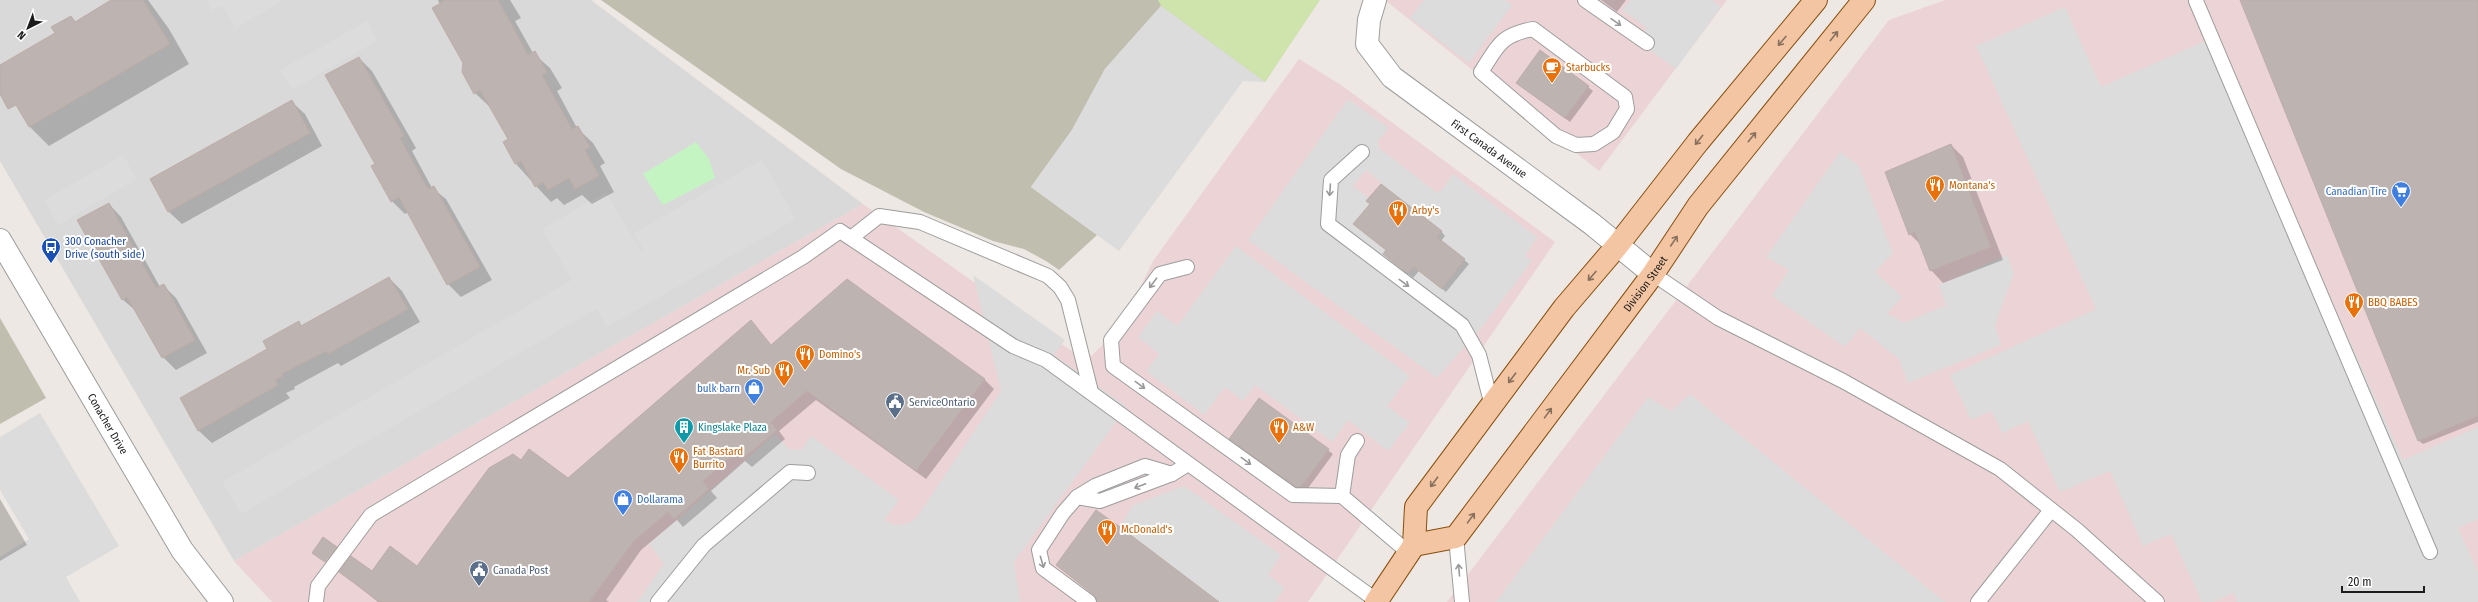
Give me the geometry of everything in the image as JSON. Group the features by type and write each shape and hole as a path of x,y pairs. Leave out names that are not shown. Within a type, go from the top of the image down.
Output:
{"main road":[{"path":"1377,601 1412,549 1416,507 1564,308 1617,246 1698,142 1816,0"},
{"name":"Division Street","path":"1456,537 1653,274 1712,188 1864,0"},
{"path":"1412,549 1456,537"}],"street":[{"name":"First Canada Avenue","path":"1375,0 1368,20 1367,44 1392,77 1592,224 1653,274"},
{"name":"Conacher Drive","path":"0,240 182,550 222,602"}],"lane":[{"path":"1585,0 1647,43"},
{"path":"2196,1 2430,552"},
{"path":"1533,30 1625,97 1628,109 1613,132 1594,144 1576,145 1556,136 1481,72 1501,41 1514,33 1533,30"},
{"path":"1362,152 1330,180 1328,224 1462,325 1479,355 1492,406"},
{"path":"851,238 879,216 920,222 1048,276 1060,287 1068,300 1091,392"},
{"path":"316,602 318,586 371,515 803,258 840,231 1013,346 1046,360 1377,601"},
{"path":"1186,267 1160,274 1111,340 1113,366 1293,495 1342,496 1412,549"},
{"path":"1653,274 1718,318 1843,381 2000,469 2077,530 2157,602"},
{"path":"1342,496 1348,456 1356,441"},
{"path":"1089,602 1044,568 1039,550 1063,513 1078,497 1100,501 1172,474 1188,464"},
{"path":"658,602 704,545 719,532 790,472 808,473"},
{"path":"1978,602 2051,510"},
{"path":"1456,537 1462,602"}],"shaded area":[{"path":"0,0 591,0 863,204 234,561 0,161"},
{"path":"206,0 284,0 236,28 222,5 212,11"},
{"path":"601,0 1318,0 1265,82 1161,6 1105,69 1072,130 1031,187 1097,235 1059,270 1024,249 993,241 924,212 841,169"},
{"path":"1385,0 1727,0 1599,171"},
{"path":"1424,0 1505,0 1512,5 1469,63 1410,18"},
{"path":"1630,0 1712,0 1721,7 1676,69 1637,41 1647,28 1622,10"},
{"path":"1945,0 2478,0 2478,602 1447,602 1889,20"},
{"path":"1161,6 1265,82 1243,81 1119,251 1031,187 1072,130 1105,69"},
{"path":"2065,7 2101,87 2214,37 2403,460 2478,427 2478,519 2458,528 2478,572 2478,602 2237,602 2233,593 2213,602 2202,602 2171,534 2143,546 2110,471 2060,492 2028,421 2002,433 1992,411 1971,420 1950,375 2096,309 1976,46"},
{"path":"367,21 378,40 292,90 280,70"},
{"name":"Kingslake Plaza","path":"1299,59 1341,85 1555,242 1308,602 272,602 234,561 863,204 1086,361 1122,326 1153,261"},
{"path":"1348,99 1389,128 1378,141 1379,148 1436,192 1441,191 1453,174 1537,237 1525,256 1532,261 1482,327 1437,378 1248,240","holes":["1366,170 1381,182 1380,184 1441,231 1437,237 1465,259 1442,289 1414,267 1408,274 1383,254 1386,250 1354,224 1370,204 1366,201 1369,198 1353,186"]},
{"path":"1840,152 1859,166 1893,253 1875,272 1902,297 1887,313 1904,323 1946,305 1939,285 2007,255 2014,273 1995,325 2001,345 1908,383 1899,359 1860,328 1845,347 1772,296 1789,270 1766,257"},
{"path":"123,155 137,179 58,225 44,200"},
{"path":"762,160 796,219 607,327 596,309 241,514 222,482 572,280 542,229 606,192 641,252 644,251 634,233"},
{"path":"1236,246 1410,376 1387,406 1410,423 1388,451 1348,420 1332,442 1255,385 1243,401 1225,387 1204,415 1146,371 1159,354 1138,337 1157,311 1177,326"},
{"path":"973,275 1065,340 1054,355 1127,407 1014,562 1020,602 637,602 664,564 649,544 775,434 790,450 802,449 811,436 899,500 884,520 895,525 910,523 917,517 1001,391"},
{"path":"0,318 46,398 0,424"},
{"path":"1690,394 1945,602 1496,602 1648,397 1671,411"},
{"path":"40,413 119,546 66,577 80,602 0,602 0,557 29,539 0,490 0,437"},
{"path":"1184,486 1281,555 1268,575 1285,588 1275,602 1199,602 1120,527 1133,505"}],"green space":[{"path":"1158,0 1320,0 1265,82 1161,6"},
{"path":"696,142 709,159 715,178 663,205 643,174"}],"building":[{"path":"111,0 143,0 170,44 29,127 16,105 8,109 0,94 0,65 55,33 51,27 71,16 75,22"},
{"path":"446,0 498,0 528,55 535,51 547,72 542,75 572,129 578,126 590,147 585,150 599,176 575,189 569,178 548,190 543,182 535,187 521,161 515,164 503,142 508,139 480,90 474,94 462,72 463,63 432,8"},
{"name":"Canadian Tire","path":"2240,0 2478,0 2478,416 2418,441"},
{"name":"Starbucks","path":"1540,50 1589,86 1565,118 1516,83"},
{"path":"359,57 404,136 400,138 428,189 434,186 480,267 447,285 399,197 391,202 371,166 375,164 325,75"},
{"path":"292,100 310,133 168,212 150,179"},
{"name":"Montana's","path":"1951,144 1991,247 1930,271 1915,232 1909,235 1885,172"},
{"name":"Arby's","path":"1381,184 1442,231 1437,237 1465,259 1442,289 1414,267 1408,274 1383,254 1386,250 1353,224 1370,204 1366,201"},
{"path":"109,203 156,288 164,284 195,340 162,358 127,297 122,300 77,220"},
{"path":"389,277 408,309 328,354 326,351 282,374 283,376 275,380 278,385 198,431 180,398 267,349 263,341 299,321 301,326"},
{"name":"Kingslake Plaza","path":"847,279 985,379 916,471 807,391 771,422 777,430 742,459 736,452 703,481 709,489 674,519 668,512 633,542 589,602 380,602 339,572 351,556 372,571 390,546 417,566 489,468 513,454 521,460 529,449 568,478 751,320 771,345"},
{"name":"A&W","path":"1259,398 1329,449 1301,487 1296,487 1229,439"},
{"name":"McDonald's","path":"1096,510 1219,602 1097,602 1094,595 1056,565"},
{"path":"323,537 337,547 325,562 312,553"}],"place":[{"name":"Starbucks","path":"1552,84"},
{"name":"Montana's","path":"1935,202"},
{"name":"Canadian Tire","path":"2401,208"},
{"name":"Arby's","path":"1398,227"},
{"name":"300 Conacher Drive (south side)","path":"51,264"},
{"name":"BBQ BABES","path":"2354,319"},
{"name":"Domino's","path":"805,371"},
{"name":"Mr. Sub","path":"784,387"},
{"name":"bulk barn","path":"754,405"},
{"name":"ServiceOntario","path":"895,419"},
{"name":"Kingslake Plaza","path":"684,444"},
{"name":"A&W","path":"1279,444"},
{"name":"Fat Bastard Burrito","path":"679,474"},
{"name":"Dollarama","path":"623,516"},
{"name":"McDonald's","path":"1107,546"},
{"name":"Canada Post","path":"479,587"}]}
